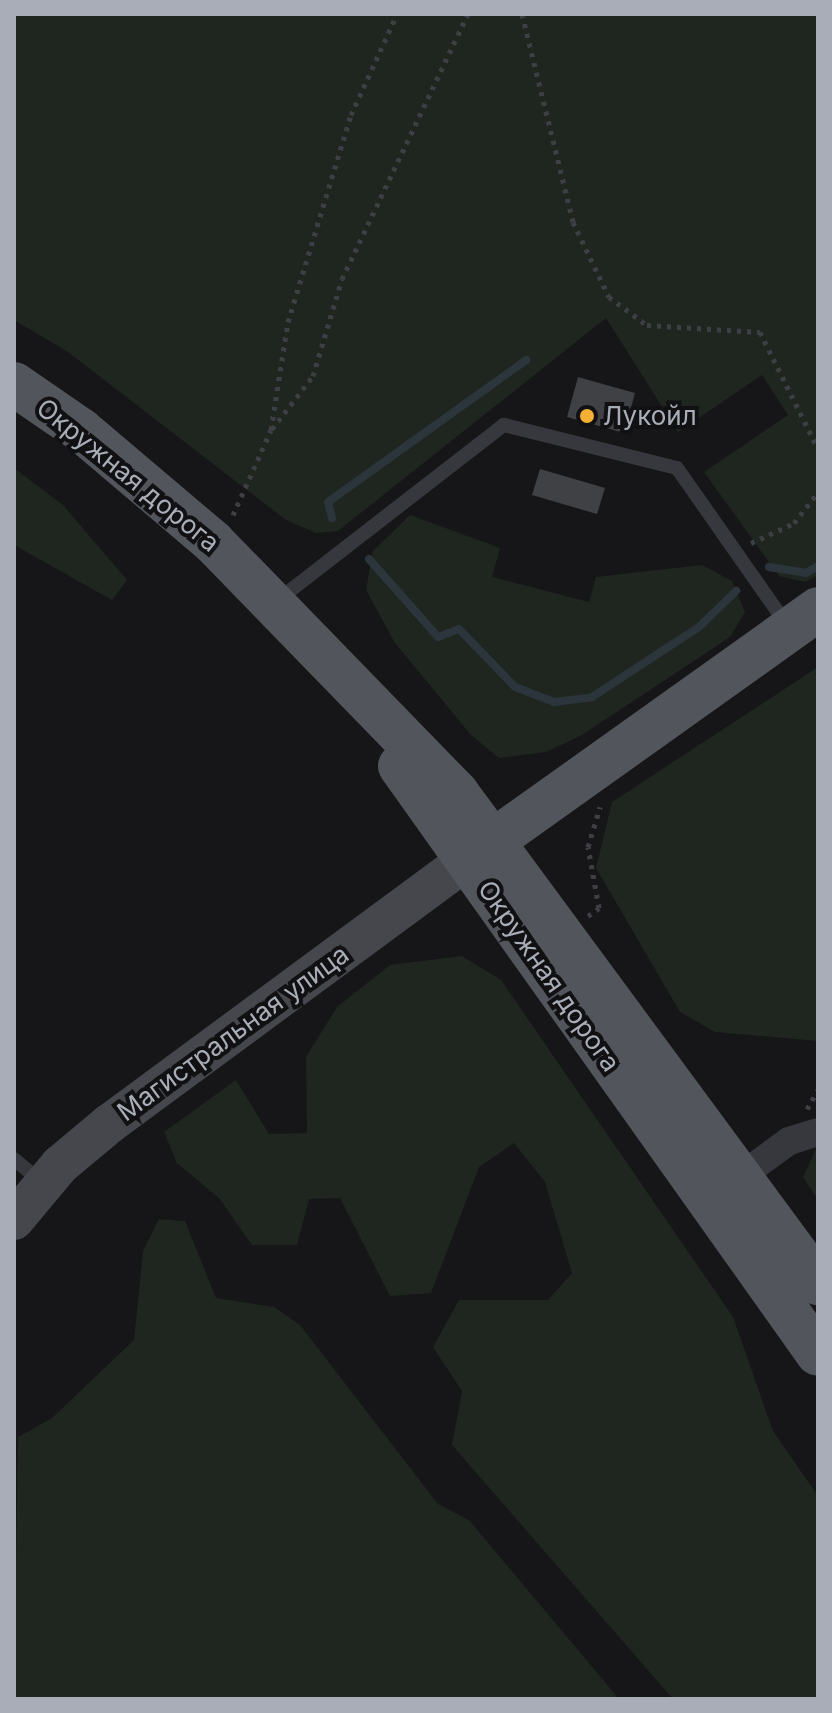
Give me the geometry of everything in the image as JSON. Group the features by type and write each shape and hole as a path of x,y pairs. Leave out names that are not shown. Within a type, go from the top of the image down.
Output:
{"main road":[{"name":"Окружная дорога","path":"14,384 81,430 213,542 275,602 481,849 564,932 818,1283"},
{"path":"481,849 803,618"},
{"name":"Окружная дорога","path":"481,849 818,1354"},
{"name":"Магистральная улица","path":"14,1220 28,1172 109,1124 481,849"}],"street":[{"path":"741,1176 789,1141 818,1132"}],"lane":[{"path":"275,602 504,425 677,468 803,618"}],"path":[{"path":"213,542 249,492 271,430 288,322 351,115 397,14"},
{"path":"271,430 313,376 342,279 468,14"},
{"path":"522,14 573,222 609,297 647,325 750,330 767,338 818,449"},
{"path":"751,543 794,523 818,492"},
{"path":"564,932 599,908 588,847 609,794"}],"shaded area":[{"path":"14,14 818,14 818,575 805,582 779,576 704,472 788,415 762,375 678,432 606,318 338,531 316,533 286,520 68,352 14,320"},
{"path":"14,468 63,505 127,580 112,600 14,545"},
{"path":"410,515 500,548 492,577 589,602 596,577 702,565 732,581 745,612 730,637 582,735 546,752 499,758 471,735 395,643 366,590 373,551"},
{"path":"818,667 818,1041 715,1032 680,1012 596,868 612,802"},
{"path":"462,956 501,980 733,1317 773,1431 818,1496 818,1699 673,1699 452,1445 462,1391 433,1347 459,1300 548,1300 572,1273 545,1182 514,1143 479,1167 431,1293 390,1296 340,1198 309,1199 297,1245 252,1245 219,1198 177,1163 164,1132 236,1080 269,1134 307,1133 306,1057 337,1007 390,965"},
{"path":"818,1144 818,1200 803,1177"},
{"path":"159,1219 185,1221 216,1298 274,1307 300,1325 438,1504 469,1520 619,1699 14,1699 18,1437 52,1418 134,1340 143,1251"}],"building":[{"path":"578,377 635,393 624,433 567,417"},
{"path":"540,469 605,488 597,514 532,495"}],"waterway":[{"path":"332,518 328,502 526,360"},
{"path":"369,559 438,637 459,629 515,687 554,702 592,697 699,627 736,591"},
{"path":"769,567 806,573 818,566"}],"place":[{"name":"Лукойл","path":"587,416"}]}
